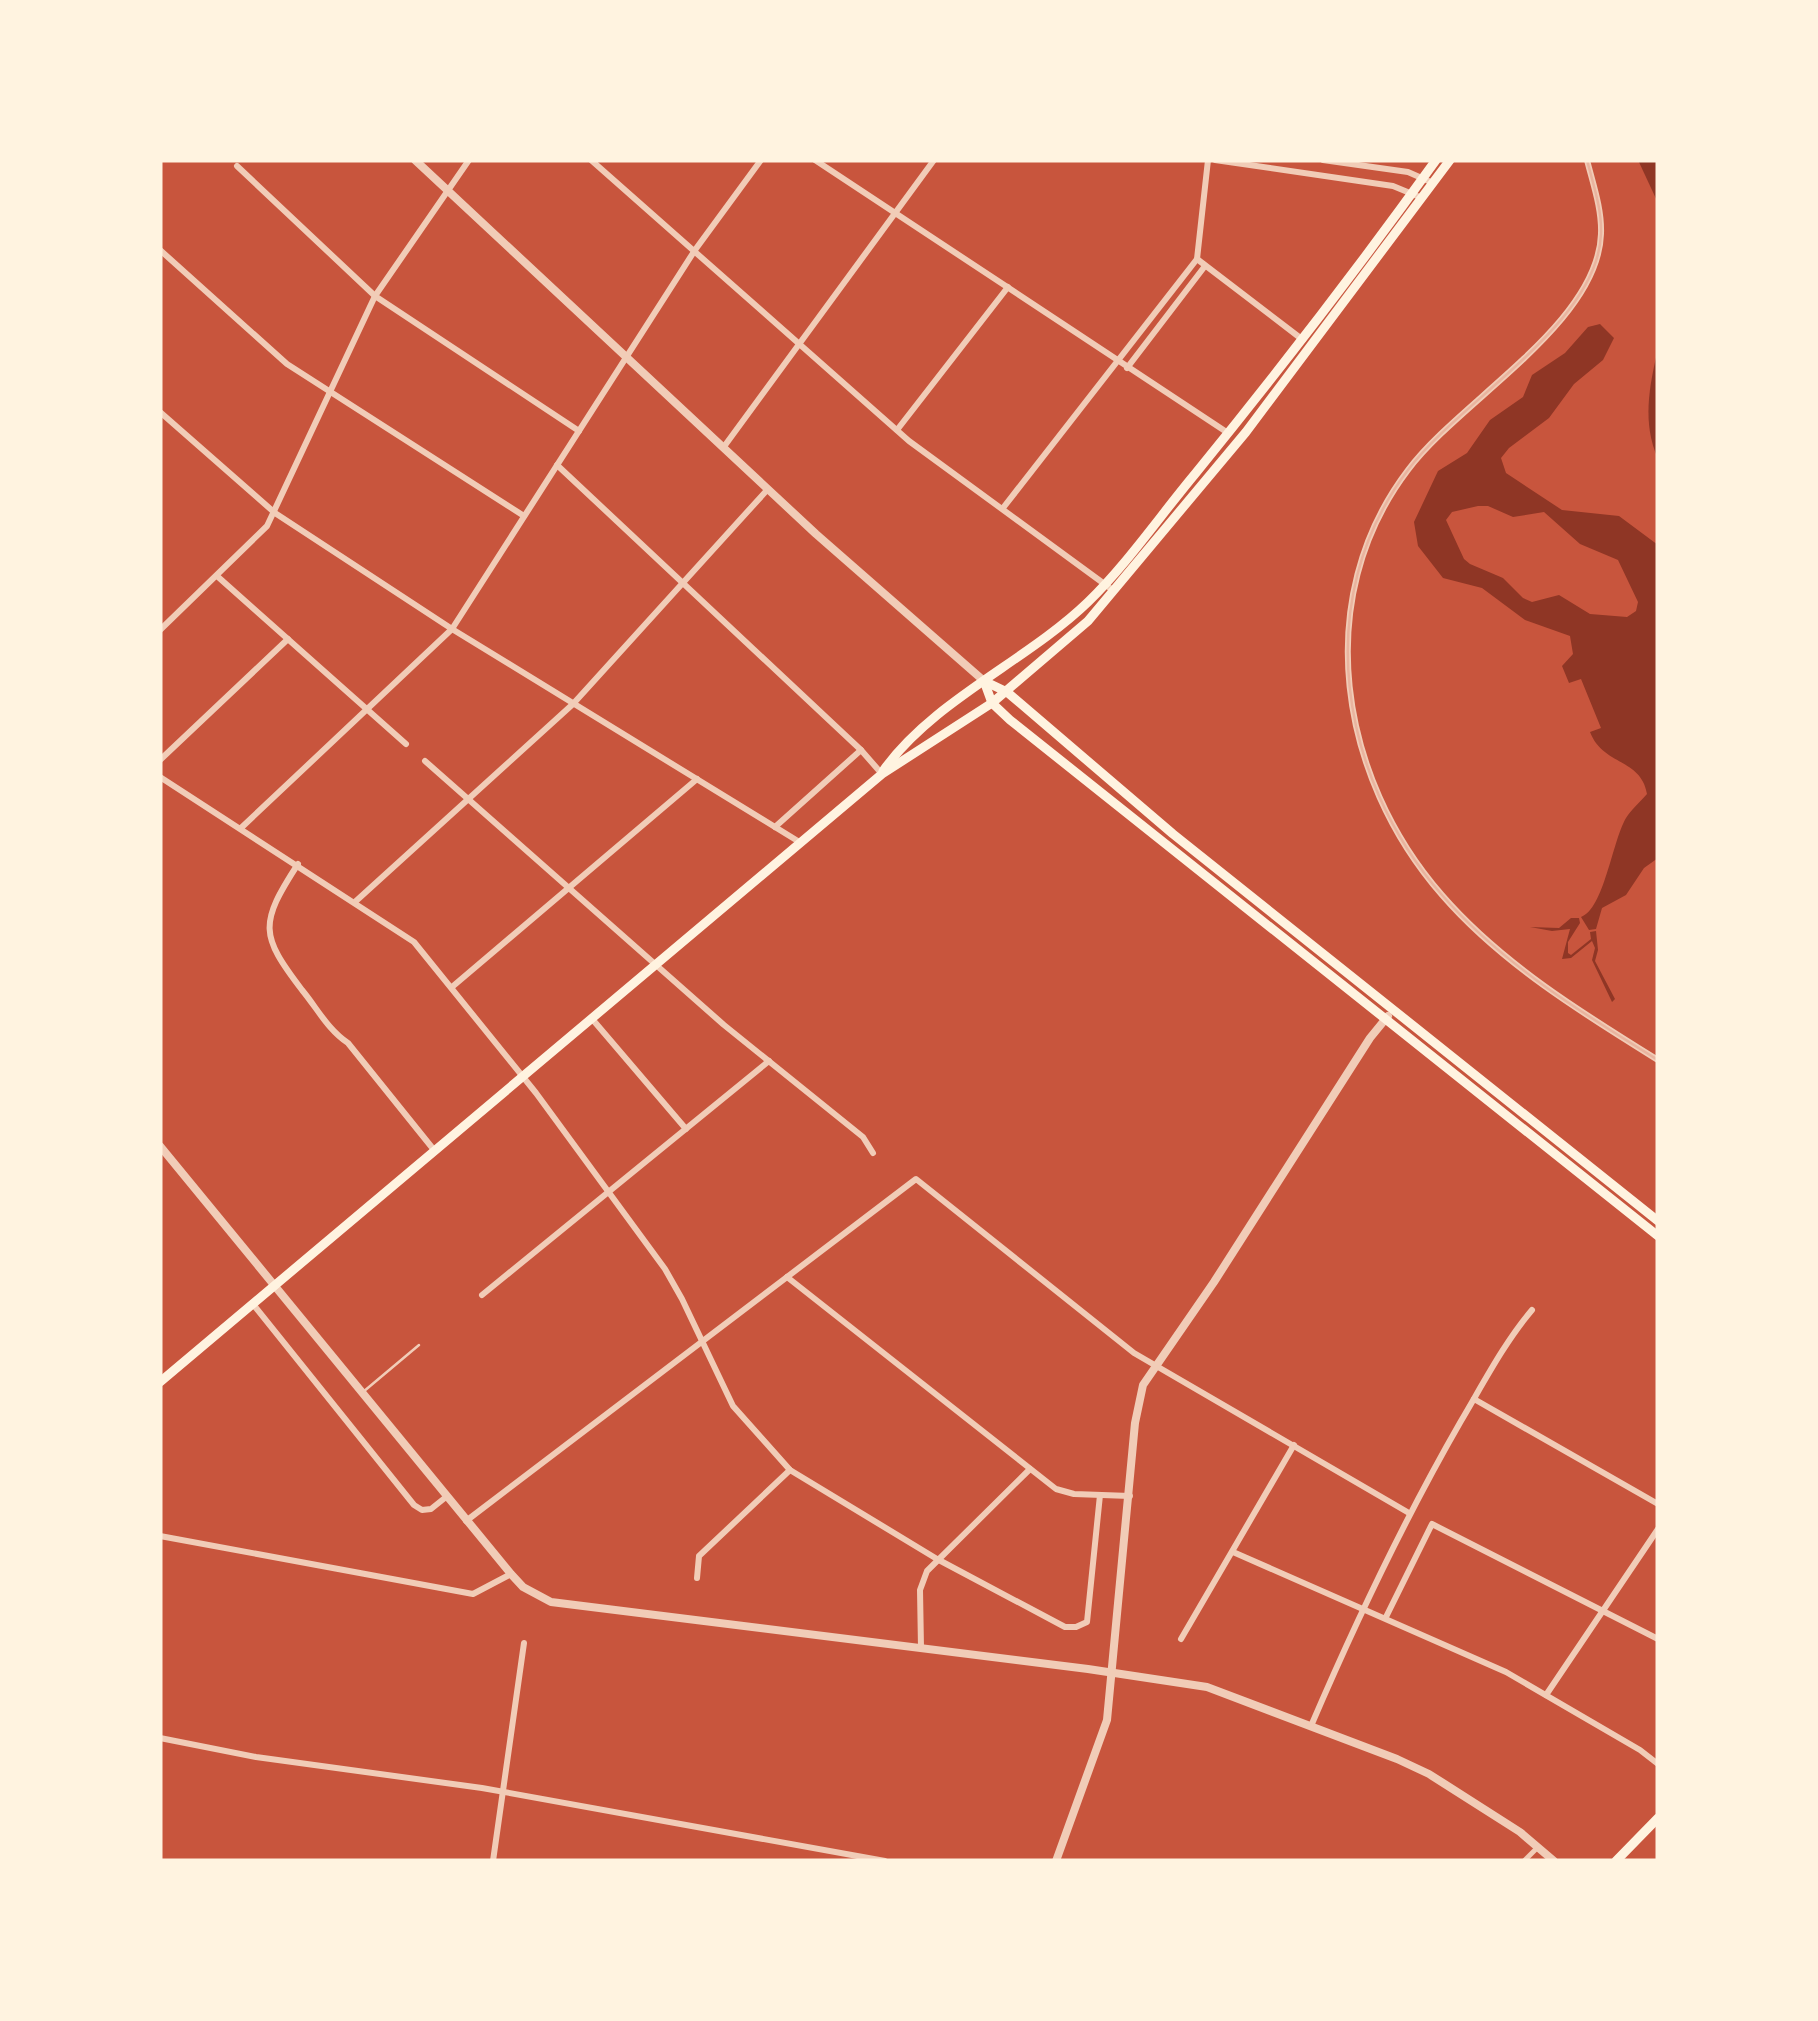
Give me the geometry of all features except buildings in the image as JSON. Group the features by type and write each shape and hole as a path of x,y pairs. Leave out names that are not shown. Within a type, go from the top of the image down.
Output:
{"main road":[{"path":"1429,180 1436,160"},
{"path":"882,774 895,754 1109,587 1233,448 1416,195 1450,160"},
{"path":"160,1382 882,774 992,703 1075,635 1228,433 1306,342"},
{"path":"984,681 1006,692 1172,834 1658,1221"},
{"path":"984,681 992,703 1158,840 1658,1236"},
{"path":"1616,1861 1658,1818"}],"street":[{"path":"415,160 723,448 984,681"},
{"path":"160,630 267,526 376,296 469,160"},
{"path":"591,160 896,430 1109,587"},
{"path":"241,828 452,629 695,250 761,160"},
{"path":"816,160 1228,433"},
{"path":"723,448 934,160"},
{"path":"1002,508 1197,259 1211,160 1392,186 1416,195"},
{"path":"1323,160 1429,180"},
{"path":"1588,160 1600,216 1601,235 1594,270 1578,297 1532,350 1430,444 1384,504 1356,574 1346,634 1346,671 1357,734 1382,804 1434,886 1460,914 1521,966 1658,1060"},
{"path":"237,166 376,296 578,431"},
{"path":"160,250 287,364 524,516"},
{"path":"1197,259 1306,342"},
{"path":"1128,368 1206,265"},
{"path":"896,430 1008,288"},
{"path":"160,412 275,513 452,629 801,843"},
{"path":"557,465 862,750 882,774"},
{"path":"356,902 574,704 768,489"},
{"path":"217,576 406,744"},
{"path":"160,760 288,639"},
{"path":"775,827 862,750"},
{"path":"425,761 655,966 863,1136 872,1153"},
{"path":"160,777 414,942 523,1077 675,1285 733,1406 790,1470 936,1559 1065,1626 1076,1628 1087,1622 1100,1495"},
{"path":"452,987 697,779"},
{"path":"298,864 270,917 270,943 275,954 312,1005 350,1045 434,1150"},
{"path":"1056,1861 1107,1720 1138,1400 1143,1385 1393,1010"},
{"path":"593,1020 686,1129"},
{"path":"482,1294 769,1061"},
{"path":"160,1146 466,1521 511,1574 534,1594 564,1606 1207,1688 1429,1774 1491,1812 1554,1861"},
{"path":"466,1521 916,1180 1123,1345 1409,1513"},
{"path":"787,1277 1056,1489 1074,1494 1130,1496"},
{"path":"252,1302 414,1505 422,1510 431,1509 446,1496"},
{"path":"1310,1726 1361,1609 1409,1513 1520,1324 1532,1310"},
{"path":"1474,1400 1658,1504"},
{"path":"1181,1639 1294,1445"},
{"path":"921,1650 920,1590 926,1571 1030,1469"},
{"path":"697,1578 699,1556 790,1470"},
{"path":"1386,1617 1432,1524 1658,1639"},
{"path":"1546,1695 1658,1530"},
{"path":"160,1536 473,1594 511,1574"},
{"path":"1232,1552 1506,1672 1658,1764"},
{"path":"493,1861 524,1643"},
{"path":"160,1738 256,1758 504,1792 885,1861"},
{"path":"1524,1861 1538,1847"}],"lane":[{"path":"362,1392 419,1345"}],"shaded area":[{"path":"1638,160 1658,160 1658,203"},
{"path":"1600,324 1614,338 1603,360 1574,384 1549,418 1501,458 1506,473 1562,510 1619,516 1658,545 1658,858 1644,868 1626,895 1602,908 1596,929 1589,930 1581,917 1596,902 1626,818 1647,794 1643,782 1604,751 1590,732 1601,728 1581,679 1569,683 1562,666 1573,654 1570,636 1525,620 1482,588 1443,578 1418,546 1414,522 1438,471 1467,453 1490,420 1523,397 1532,375 1565,353 1588,327","holes":["1488,506 1513,517 1544,512 1580,544 1618,560 1638,602 1636,611 1627,617 1590,614 1559,595 1532,602 1503,578 1470,564 1446,520 1452,512"]},
{"path":"1658,349 1658,459 1649,418"},
{"path":"1571,918 1579,918 1580,923 1568,942 1568,953 1571,955 1591,939 1590,932 1596,931 1595,961 1615,999 1612,1002 1592,960 1592,941 1571,958 1562,959 1570,929 1530,927 1559,928"}],"tram line":[{"path":"1587,160 1601,225 1594,267 1577,299 1552,330 1431,444 1408,470 1377,520 1357,574 1349,630 1350,687 1360,743 1379,797 1407,848 1442,895 1516,965 1658,1060"}]}
